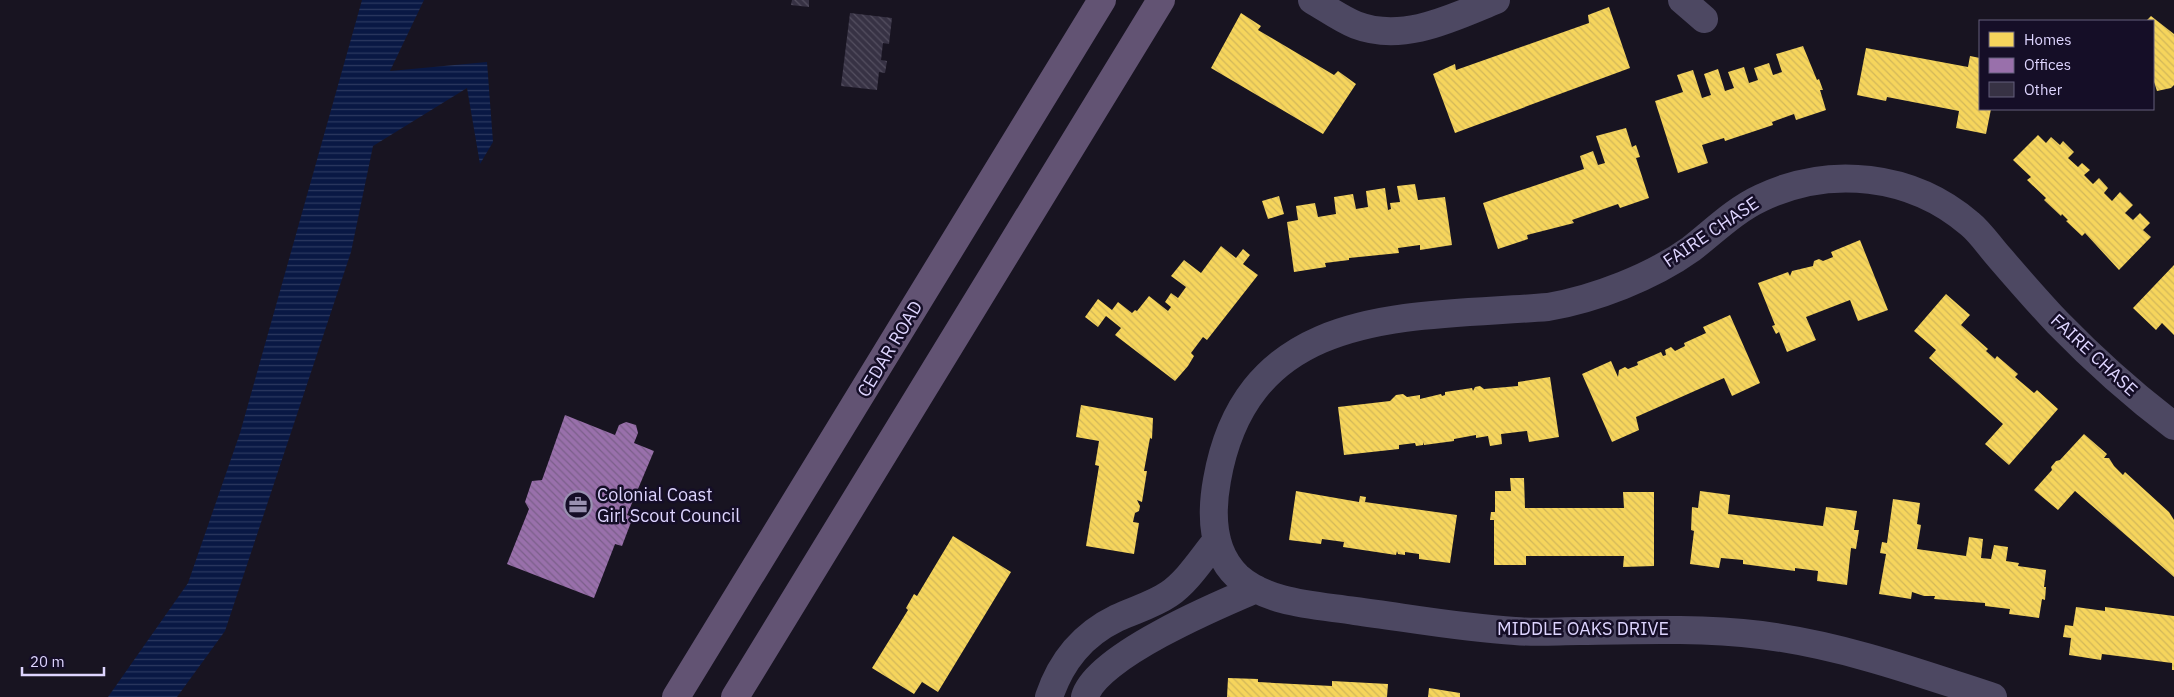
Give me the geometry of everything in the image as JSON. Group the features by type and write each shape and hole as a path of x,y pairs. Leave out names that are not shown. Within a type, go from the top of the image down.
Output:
{"main road":[{"name":"CEDAR ROAD","path":"676,697 1102,0"},
{"path":"735,697 1161,0"}],"street":[{"path":"1312,0 1356,25 1382,32 1405,31 1447,20 1496,0"},
{"path":"1682,0 1704,19"},
{"name":"FAIRE CHASE","path":"1256,589 1238,576 1228,564 1217,540 1212,513 1222,451 1241,408 1266,377 1305,345 1328,334 1384,320 1548,307 1574,303 1647,274 1689,250 1742,208 1760,198 1802,183 1848,177 1873,179 1907,188 1948,208 1971,225 2058,323 2113,376 2174,426"},
{"path":"1049,697 1062,665 1084,640 1116,618 1155,602 1172,592 1217,540"},
{"path":"1085,697 1094,678 1122,656 1226,602 1256,589"},
{"name":"MIDDLE OAKS DRIVE","path":"1256,589 1292,602 1517,632 1698,630 1764,636 1822,646 1884,662 1992,697"}],"water":[{"path":"362,0 424,0 390,71 487,62 493,142 480,164 467,88 373,146 351,252 225,631 177,697 108,697 188,583 240,433"}],"building: Homes":[{"path":"1609,7 1630,68 1455,133 1433,74 1455,64 1456,70 1589,23 1588,15"},
{"path":"1241,13 1261,26 1258,30 1334,75 1338,71 1356,84 1323,134 1211,68"},
{"path":"2151,16 2174,34 2174,85 2171,88 2157,91 2154,82 2154,20 2147,20"},
{"path":"1803,46 1823,90 1820,90 1826,110 1796,120 1794,114 1772,122 1773,125 1725,141 1724,138 1702,145 1708,163 1678,173 1655,101 1683,92 1677,75 1693,70 1702,98 1711,95 1704,74 1718,69 1725,91 1734,88 1728,72 1744,67 1749,83 1758,80 1754,68 1769,63 1773,75 1782,72 1776,54"},
{"path":"1866,48 1968,67 1970,56 1979,58 1979,110 1991,110 1986,134 1956,128 1959,111 1887,97 1886,101 1857,95"},
{"path":"1626,128 1632,147 1636,145 1640,157 1636,158 1649,198 1620,208 1618,204 1572,220 1574,223 1527,235 1528,239 1498,249 1483,203 1584,169 1580,156 1593,151 1598,165 1605,163 1596,136"},
{"path":"2038,135 2046,143 2051,137 2060,145 2063,141 2074,152 2068,158 2078,167 2082,163 2090,170 2084,175 2093,184 2099,178 2108,188 2104,193 2112,201 2120,192 2133,205 2125,213 2133,220 2140,213 2150,223 2143,230 2151,237 2119,270 2085,233 2082,236 2066,221 2068,220 2062,214 2061,216 2044,200 2046,198 2027,180 2031,177 2013,160"},
{"path":"1415,184 1418,200 1445,197 1452,245 1420,250 1420,245 1398,248 1399,253 1349,258 1349,260 1325,263 1326,267 1294,272 1287,222 1298,220 1296,206 1315,203 1318,217 1336,214 1334,197 1353,194 1356,209 1368,207 1366,191 1385,188 1388,210 1391,209 1390,203 1400,202 1397,186"},
{"path":"1279,196 1284,214 1268,219 1262,201"},
{"path":"1860,240 1888,310 1858,321 1850,300 1806,317 1816,340 1787,352 1779,332 1776,334 1772,326 1775,325 1758,283 1788,272 1790,276 1792,271 1813,266 1814,261 1819,259 1823,261 1833,257 1831,252"},
{"path":"1221,246 1236,258 1243,249 1250,255 1243,264 1258,275 1207,340 1203,337 1191,353 1194,356 1188,366 1175,381 1115,335 1121,328 1106,316 1098,327 1085,317 1098,299 1112,310 1118,302 1132,313 1135,310 1137,311 1149,296 1168,311 1171,307 1165,302 1171,293 1178,298 1186,287 1171,276 1184,260 1201,273"},
{"path":"2174,265 2174,335 2162,323 2156,330 2133,308"},
{"path":"1946,294 1970,315 1961,325 1988,349 1986,351 1995,359 1997,356 2018,374 2015,377 2034,393 2037,390 2058,409 2009,465 1985,444 2003,424 1929,358 1936,350 1914,331"},
{"path":"1730,315 1760,383 1732,396 1724,378 1636,417 1639,430 1612,442 1582,374 1611,361 1618,377 1619,370 1638,365 1637,362 1661,352 1663,356 1666,355 1665,350 1671,347 1675,351 1685,346 1684,343 1706,333 1703,327"},
{"path":"1550,377 1559,437 1529,442 1527,431 1501,434 1502,444 1490,446 1488,436 1476,438 1476,435 1454,439 1454,441 1424,445 1424,442 1423,445 1416,446 1415,443 1399,445 1399,449 1344,455 1338,407 1390,401 1396,395 1403,394 1407,397 1420,395 1420,399 1441,394 1442,396 1445,395 1445,392 1472,388 1473,391 1475,387 1480,386 1484,389 1518,386 1518,382"},
{"path":"1081,405 1153,418 1152,439 1150,438 1144,471 1147,471 1142,502 1137,500 1140,506 1139,511 1135,513 1133,522 1139,523 1134,554 1086,546 1099,466 1095,465 1099,441 1076,437"},
{"path":"2084,434 2107,454 2104,458 2109,458 2123,475 2125,472 2169,512 2174,520 2174,577 2075,491 2058,510 2034,490 2052,470 2051,467 2056,461 2060,460"},
{"path":"1510,478 1524,478 1525,508 1624,508 1623,492 1654,492 1654,566 1623,567 1624,556 1526,556 1526,565 1494,565 1494,520 1490,520 1491,512 1495,512 1495,491 1511,491"},
{"path":"1296,491 1359,502 1360,496 1366,497 1365,502 1457,515 1450,563 1419,559 1419,554 1405,552 1405,555 1398,554 1397,551 1396,555 1343,547 1344,542 1322,539 1321,544 1289,540"},
{"path":"1700,491 1730,495 1728,514 1823,526 1826,507 1857,511 1854,530 1859,530 1856,549 1851,548 1847,585 1817,581 1818,571 1795,568 1795,571 1743,564 1743,560 1721,558 1719,568 1690,564 1694,531 1691,530 1692,507 1698,508"},
{"path":"1893,499 1920,503 1917,524 1921,525 1917,549 1966,556 1969,537 1983,539 1981,558 1991,559 1994,545 2008,547 2006,561 2019,563 2018,566 2046,570 2045,600 2042,599 2039,618 2009,614 2010,609 1985,606 1985,603 1934,599 1935,596 1924,596 1912,592 1911,599 1879,594 1886,554 1880,553 1882,542 1887,543"},
{"path":"953,536 1011,572 938,692 922,682 914,694 872,668 908,610 906,608 914,594 917,596"},
{"path":"2076,607 2105,611 2105,607 2174,616 2174,670 2172,670 2172,663 2102,654 2101,660 2069,655 2071,638 2063,637 2065,625 2073,626"},
{"path":"1228,678 1258,679 1258,682 1332,686 1332,681 1388,684 1387,697 1227,697"},
{"path":"1429,688 1460,693 1460,697 1428,697"}],"building: Offices":[{"name":"Colonial Coast Girl Scout Council","path":"565,415 615,435 619,425 626,422 636,425 638,433 634,443 654,451 627,515 633,517 622,546 615,544 594,598 507,564 529,509 525,502 532,481 542,480"}],"building: Other":[{"path":"792,0 809,0 809,7 791,5"},
{"path":"850,13 892,18 889,44 883,43 881,60 887,61 885,73 879,72 877,90 841,86"}],"place":[{"name":"Colonial Coast Girl Scout Council","path":"578,505"}]}
